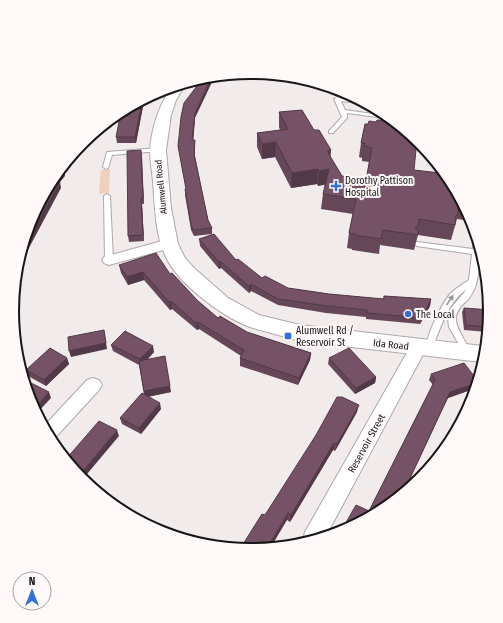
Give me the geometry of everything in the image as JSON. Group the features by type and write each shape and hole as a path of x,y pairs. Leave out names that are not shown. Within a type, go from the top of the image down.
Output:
{"street":[{"name":"Alumwell Road","path":"175,92 169,100 164,115 158,150 163,208 169,244 177,261 221,303 252,321 300,334"},
{"path":"110,260 169,244"},
{"name":"Ida Road","path":"300,334 474,353"},
{"name":"Reservoir Street","path":"315,535 425,347"},
{"path":"51,430 93,385"}],"lane":[{"path":"331,132 345,118 337,99 348,100"},
{"path":"343,111 378,116"},
{"path":"106,167 108,153 158,150"},
{"path":"107,196 110,260"},
{"path":"417,244 476,252 479,264 471,282 468,294 454,309 452,318 453,327 464,345 474,353"},
{"path":"425,347 430,340 450,299 459,290 471,282"}],"shaded area":[{"path":"110,169 109,193 99,194 101,170"}],"building":[{"path":"209,83 195,113 192,140 195,140 194,154 208,220 212,228 193,230 191,224 178,146 184,103 198,85"},
{"path":"141,107 135,137 116,137 119,120"},
{"path":"302,110 314,130 319,130 331,150 327,151 342,176 347,177 351,183 353,178 366,180 372,148 364,146 365,143 361,143 365,124 368,124 369,121 384,121 416,147 414,170 438,173 445,182 458,205 458,215 456,215 455,225 419,219 418,226 415,228 418,231 418,235 383,230 381,239 349,233 356,199 323,194 329,169 292,173 276,142 262,144 257,133 288,129 279,112"},
{"path":"141,150 143,235 128,236 127,151"},
{"path":"58,182 60,182 37,222 50,195"},
{"path":"214,234 236,260 238,259 262,278 265,276 288,288 329,294 384,299 384,296 431,299 422,318 367,313 367,310 278,299 251,284 249,286 220,261 219,262 199,239"},
{"path":"156,253 170,274 172,273 198,301 218,318 220,316 247,332 311,353 299,378 240,358 244,350 198,322 196,323 171,301 169,302 143,272 127,277 119,265"},
{"path":"464,308 484,309 484,327 466,325"},
{"path":"104,330 106,343 69,351 68,337"},
{"path":"125,331 153,346 140,359 111,345"},
{"path":"50,348 67,358 44,380 26,370"},
{"path":"349,348 376,377 356,388 329,358"},
{"path":"165,356 170,386 144,391 139,361"},
{"path":"464,363 475,377 472,385 450,392 407,484 381,505 345,524 356,505 369,511 435,380 431,374"},
{"path":"30,384 49,392 38,403 31,386"},
{"path":"142,393 160,403 139,428 120,418"},
{"path":"337,397 342,397 359,405 337,444 334,443 291,515 288,513 270,544 243,544 262,514 265,515 316,435"},
{"path":"99,421 117,430 83,471 69,456"}],"place":[{"name":"Dorothy Pattison Hospital","path":"336,186"},
{"name":"The Local","path":"408,314"},
{"name":"Alumwell Rd / Reservoir St","path":"288,336"}]}
